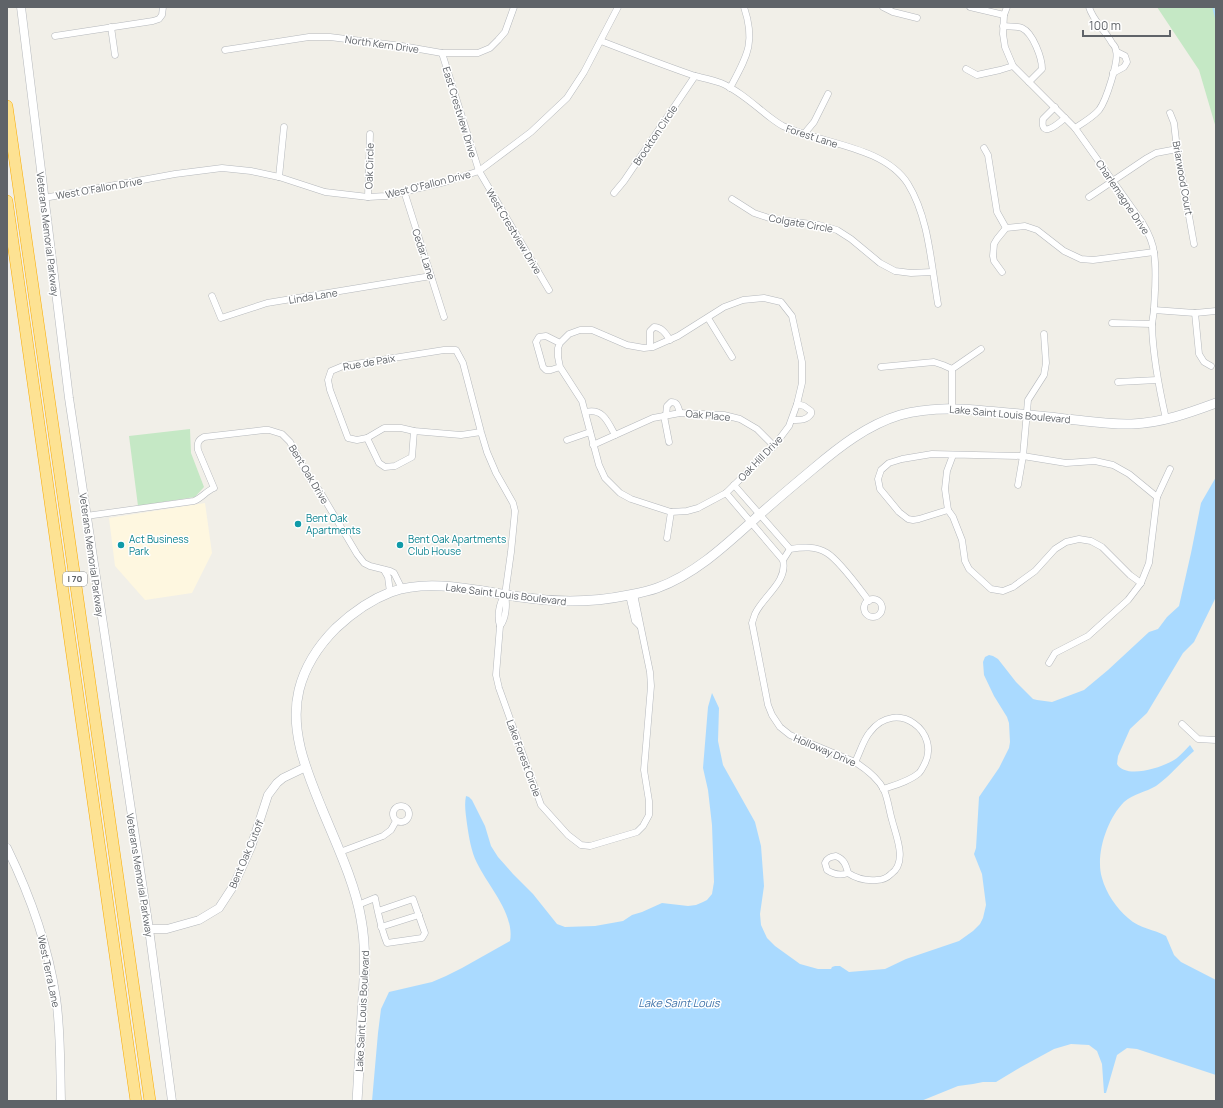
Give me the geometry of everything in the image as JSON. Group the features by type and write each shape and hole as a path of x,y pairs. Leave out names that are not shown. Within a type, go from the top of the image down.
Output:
{"highway":[{"name":"I 70","path":"7,106 149,1098"},
{"name":"I 70","path":"7,201 135,1098"}],"main road":[{"name":"Lake Saint Louis Boulevard","path":"357,1101 365,947 361,916 340,852 306,767 298,734 296,715 299,689 308,666 326,638 354,612 390,592 431,586 470,589 551,601 582,602 631,594 656,588 691,570 714,554 838,448 877,425 900,415 926,410 952,408 1027,414 1105,423 1134,424 1186,414 1216,403"}],"street":[{"name":"Veterans Memorial Parkway","path":"21,7 69,398 172,1098"},
{"path":"55,36 159,19 162,15 163,7"},
{"name":"North Kern Drive","path":"225,50 309,37 330,37 402,46 442,53 478,52 490,48 505,32 514,7"},
{"name":"West O'Fallon Drive","path":"44,198 176,174 222,168 251,171 279,177 325,192 368,197 386,196 445,182 479,171 530,132 567,98 584,72 618,7"},
{"path":"730,88 745,60 750,44 749,24 744,7"},
{"path":"883,7 893,12 917,18"},
{"path":"970,7 1004,15"},
{"name":"Charlemagne Drive","path":"1007,7 1004,15 1003,26 1005,47 1013,66 1075,128 1142,222 1150,236 1154,252 1155,266 1154,310 1152,324 1154,352 1157,380 1166,419"},
{"path":"1075,128 1099,110 1105,100 1110,88 1117,52 1113,43 1098,24 1088,7"},
{"path":"1003,26 1021,28 1024,30 1030,35 1038,51 1042,63 1042,69 1029,82"},
{"path":"111,27 115,55"},
{"name":"Forest Lane","path":"601,41 695,76 721,83 741,94 782,126 865,152 891,166 907,182 919,205 926,233 938,304"},
{"path":"1113,73 1124,67 1127,62 1125,56 1117,52"},
{"name":"East Crestview Drive","path":"442,53 479,171"},
{"path":"966,69 977,75 1013,66"},
{"name":"Brockton Circle","path":"614,193 624,181 695,76"},
{"path":"804,134 814,122 828,94"},
{"path":"1055,107 1043,119 1042,124 1044,128 1047,130 1054,128 1065,118"},
{"name":"Briarwood Court","path":"1170,113 1174,123 1194,244"},
{"path":"279,177 284,127"},
{"name":"Oak Circle","path":"368,197 370,134"},
{"path":"984,148 988,155 997,212 1006,228"},
{"path":"1089,197 1147,158 1156,153 1177,148"},
{"name":"West Crestview Drive","path":"479,171 550,290"},
{"name":"Cedar Lane","path":"404,192 444,317"},
{"name":"Colgate Circle","path":"732,199 754,213 772,219 819,225 837,230 852,239 880,263 894,272 932,272"},
{"path":"1002,272 994,261 993,248 997,239 1006,228 1025,226 1037,230 1064,251 1081,259 1093,260 1154,252"},
{"name":"Linda Lane","path":"212,296 221,318 267,303 431,276"},
{"name":"Oak Hill Drive","path":"764,298 781,302 792,316 802,362 802,383 792,420 774,446 726,493 698,508 687,511 671,512 631,499 616,489 605,478 599,466 582,401 560,367 558,357 558,348 560,343 569,334 580,330 592,330 627,345 644,348 670,340 724,307 744,300 764,298"},
{"path":"1154,310 1194,313 1216,311"},
{"path":"1194,313 1199,354 1204,362 1211,366"},
{"path":"708,318 732,357"},
{"path":"1112,323 1152,324"},
{"path":"650,347 650,331 654,327 657,327 665,332 670,340"},
{"path":"1018,485 1023,456 1028,400 1044,374 1045,369 1044,334"},
{"path":"560,343 546,336 539,336 536,342 543,367 546,370 551,370 560,367"},
{"path":"952,369 981,349"},
{"name":"Rue de Paix","path":"366,438 357,440 348,438 330,390 328,380 331,371 343,366 444,350 456,350 463,363 487,452 496,473 513,503 515,511 512,552 505,595"},
{"path":"881,367 934,362 952,369"},
{"path":"952,369 952,408"},
{"path":"1118,382 1157,380"},
{"name":"Oak Place","path":"665,416 667,406 671,402 677,404 680,413"},
{"path":"792,420 806,419 811,414 811,411 804,406 797,404"},
{"path":"586,412 597,411 601,413 609,423 615,435"},
{"name":"Oak Place","path":"593,445 652,418 680,413 724,415 740,419 757,429 774,446"},
{"path":"665,416 669,442"},
{"path":"414,431 412,456 396,466 385,467 379,462 366,438 384,428 401,428 414,431 461,435 481,432"},
{"name":"Bent Oak Drive","path":"86,516 194,501 199,499 206,492 214,488 198,450 200,439 204,437 269,430 282,434 290,442 310,479 319,490 357,554 370,566 394,573 402,590"},
{"path":"567,440 590,432"},
{"path":"948,510 918,519 908,519 899,512 880,489 878,479 881,470 889,463 902,459 932,454 1023,456 1066,464 1095,461 1113,465 1128,474 1157,497"},
{"path":"953,455 944,489 948,510 953,517 962,540 965,561 970,569 991,588 1003,591 1013,587 1034,571 1055,549 1066,542 1079,539 1091,541 1102,547 1130,575 1141,583"},
{"path":"1049,663 1055,653 1088,636 1128,600 1141,583 1149,563 1157,497 1170,469"},
{"path":"734,485 790,549"},
{"path":"726,493 783,560 790,549 802,547 828,553 869,601"},
{"path":"667,538 671,512"},
{"name":"Holloway Drive","path":"783,560 784,565 782,576 755,614 752,623 768,705 772,715 780,727 790,735 856,762 875,777 884,789 899,846 900,857 897,867 890,875 879,880 866,880 848,873"},
{"path":"384,570 388,577 390,592"},
{"name":"Lake Forest Circle","path":"505,595 500,605 496,675 499,688 541,805 568,835 581,845 590,846 637,832 643,826 649,815 649,801 644,770 651,686 650,672 640,626 635,621 631,594"},
{"path":"856,762 869,733 876,724 887,719 899,717 910,720 916,725 925,736 928,750 927,760 920,772 907,780 884,789"},
{"path":"1182,724 1198,739 1216,740"},
{"name":"Bent Oak Cutoff","path":"148,929 167,929 199,920 219,908 234,885 251,847 268,795 283,778 306,767"},
{"path":"340,852 383,836 391,830 396,821"},
{"name":"West Terra Lane","path":"7,848 18,870 36,915 51,970 56,998 60,1038 61,1099"},
{"path":"358,905 375,898 378,911 386,943 422,938 425,933 413,900 378,911"},
{"path":"382,927 419,915"}],"shaded area":[{"path":"205,503 212,553 192,593 145,600 115,566 109,518"}],"green space":[{"path":"1157,7 1216,7 1216,128 1199,70"},
{"path":"190,429 191,453 204,487 195,497 138,506 129,436"}],"water":[{"name":"Lake Saint Louis","path":"1216,477 1215,599 1194,642 1183,653 1147,713 1130,729 1118,756 1117,764 1122,769 1137,772 1164,765 1179,756 1190,745 1194,751 1156,786 1131,797 1118,809 1108,827 1101,848 1100,869 1106,889 1112,900 1124,914 1133,922 1142,927 1166,936 1174,955 1181,962 1216,980 1216,1075 1137,1049 1127,1048 1117,1055 1106,1093 1104,1093 1102,1064 1097,1051 1089,1045 1071,1044 1054,1049 996,1082 983,1082 958,1086 921,1101 372,1101 381,1009 389,992 432,982 462,968 510,941 510,931 505,911 473,854 466,817 466,796 472,800 485,826 491,846 498,857 533,894 557,924 565,927 595,926 623,921 632,915 662,903 688,906 696,905 707,900 712,894 714,882 712,825 708,790 703,768 708,707 712,693 719,708 718,741 723,765 755,822 761,846 764,886 760,914 761,925 767,938 775,946 800,964 818,969 831,969 835,966 840,966 849,972 885,969 906,959 959,941 973,931 980,924 983,918 986,905 982,874 974,854 976,848 979,797 999,768 1009,748 1010,742 1009,723 1007,717 994,696 984,675 983,662 985,657 989,655 998,659 1016,682 1033,699 1052,702 1084,690 1149,632 1158,629 1167,617 1179,606 1201,503"}],"waterway":[{"path":"1213,7 1216,19"}],"place":[{"name":"Bent Oak Apartments","path":"298,524"},
{"name":"Act Business Park","path":"121,545"},
{"name":"Bent Oak Apartments Club House","path":"400,545"}]}
